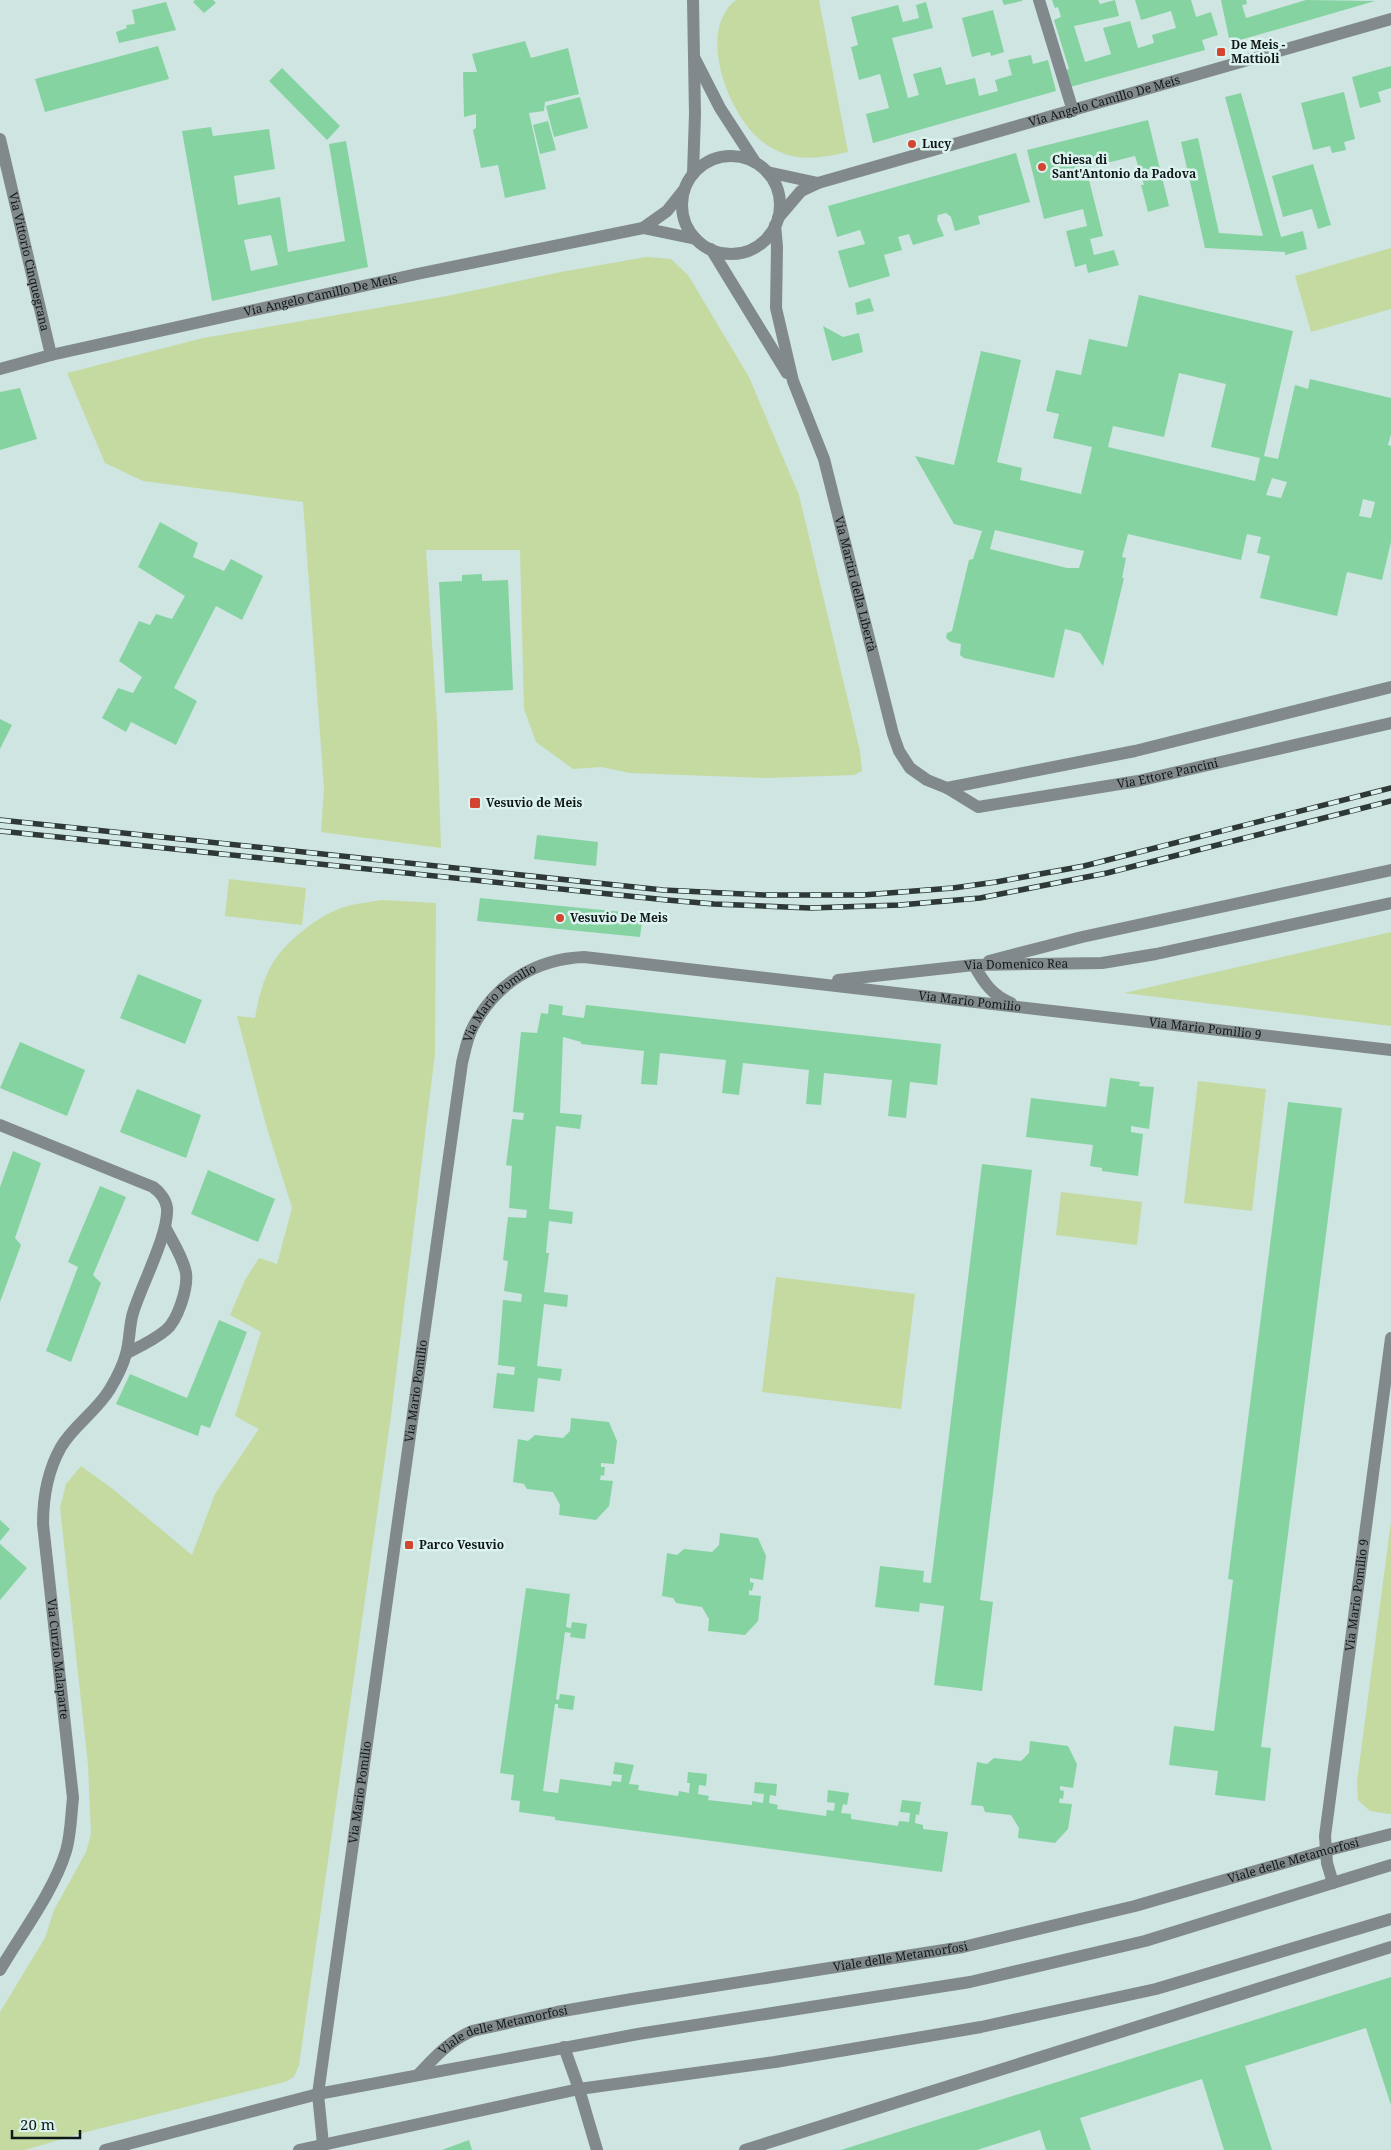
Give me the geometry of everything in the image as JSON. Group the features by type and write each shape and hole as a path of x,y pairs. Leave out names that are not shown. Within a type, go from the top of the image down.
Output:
{"street":[{"path":"693,0 693,174"},
{"path":"1039,0 1073,111"},
{"name":"Via Angelo Camillo De Meis","path":"685,188 682,197 683,215 690,232 696,239 711,249 730,253 750,249 766,239 801,192 818,182 1391,19"},
{"path":"694,57 720,108 754,162"},
{"name":"Via Vittorio Cinquegrana","path":"0,140 51,356"},
{"name":"Via Angelo Camillo De Meis","path":"643,228 667,211 685,188 693,174 706,162 722,156 740,156 754,162 768,172 818,182"},
{"name":"Via Angelo Camillo De Meis","path":"768,172 778,190 780,204 777,222"},
{"name":"Via Martiri della Libertà","path":"777,222 776,308 793,381 824,459 893,734 910,768 926,780"},
{"name":"Via Angelo Camillo De Meis","path":"0,369 417,274 643,228 696,239"},
{"name":"Via Martiri della Libertà","path":"711,249 793,381"},
{"path":"947,788 1136,751 1391,687"},
{"name":"Via Ettore Pancini","path":"926,780 947,788 978,807 1138,781 1391,723"},
{"name":"Via Domenico Rea","path":"974,965 1024,950 1391,870"},
{"name":"Via Domenico Rea","path":"974,965 1102,963 1156,954 1391,903"},
{"name":"Via Mario Pomilio","path":"322,2144 318,2094 462,1063 472,1027 494,996 528,970 548,962 584,957 1020,1007"},
{"name":"Via Mario Pomilio","path":"785,980 828,981 974,965 990,990 1000,998 1020,1007"},
{"name":"Via Mario Pomilio 9","path":"1020,1007 1391,1050"},
{"path":"0,1125 153,1187 166,1203 166,1227 186,1273 186,1288 181,1304 169,1328 152,1341 126,1353"},
{"name":"Via Curzio Malaparte","path":"0,1970 56,1878 66,1851 71,1824 72,1798 43,1524 43,1503 50,1474 62,1446 96,1409 110,1389 126,1353 128,1331 133,1312 166,1227"},
{"name":"Via Mario Pomilio 9","path":"1326,1851 1325,1836 1391,1338"},
{"name":"Viale delle Metamorfosi","path":"418,2075 446,2046 472,2031 557,2012 632,1999 963,1947 1135,1906 1391,1834"},
{"path":"1326,1851 1333,1883"},
{"name":"Viale delle Metamorfosi","path":"105,2150 318,2094 564,2047 970,1982 1144,1941 1391,1865"},
{"path":"299,2150 579,2089 775,2062 991,2024 1156,1990 1391,1918"},
{"path":"745,2150 1391,1947"},
{"path":"564,2047 597,2150"}],"green space":[{"path":"736,0 819,0 848,152 809,158 780,152 756,136 742,119 731,99 718,55 718,33 724,15"},
{"path":"1391,248 1391,309 1311,332 1295,276"},
{"path":"646,257 671,259 688,275 749,377 799,495 860,751 862,771 854,775 767,778 630,773 601,767 573,769 536,742 524,709 520,550 426,550 437,721 441,848 321,832 324,788 303,502 143,481 105,463 67,373 203,338 447,296 561,272"},
{"path":"229,879 306,888 302,925 225,916"},
{"path":"382,900 436,903 435,1053 391,1416 299,2065 294,2077 285,2082 86,2132 25,2150 0,2150 0,2012 45,1938 54,1910 86,1852 91,1834 88,1765 60,1508 66,1484 81,1466 114,1490 192,1555 215,1494 259,1429 235,1416 261,1332 230,1315 245,1280 259,1258 277,1264 292,1208 266,1125 237,1016 255,1018 262,988 269,970 282,950 302,931 314,922 337,910 352,905"},
{"path":"1391,932 1391,1026 1124,993"},
{"path":"1198,1081 1266,1089 1252,1211 1184,1203"},
{"path":"1061,1192 1142,1202 1137,1245 1056,1235"},
{"path":"776,1277 915,1294 901,1409 762,1392"},
{"path":"1391,1521 1391,1814 1389,1814 1370,1811 1358,1800 1357,1782"}],"building":[{"path":"195,0 213,0 216,3 204,13 193,2"},
{"path":"1002,0 1022,0 1022,1 1004,5"},
{"path":"1052,0 1098,0 1100,4 1115,0 1119,16 1074,26 1085,62 1111,54 1103,28 1130,21 1138,48 1154,43 1152,35 1176,28 1171,11 1141,20 1135,0 1191,0 1196,17 1211,12 1218,35 1202,40 1205,50 1070,87 1065,70 1069,69 1054,20 1061,17 1058,7 1055,8"},
{"path":"1221,0 1246,0 1247,4 1242,5 1246,18 1306,0 1375,1 1230,43"},
{"path":"166,2 176,30 119,43 116,32 127,28 126,25 135,24 132,10"},
{"path":"926,2 933,28 892,38 908,98 919,95 913,74 941,67 946,85 975,78 979,96 998,91 995,80 1012,75 1008,60 1031,55 1033,64 1048,60 1056,91 873,143 866,114 889,108 880,74 859,80 851,47 858,45 851,17 898,5 903,22 919,18 916,5"},
{"path":"993,10 1004,52 991,56 990,52 972,57 962,18"},
{"path":"525,41 531,58 568,48 579,94 545,102 544,111 529,113 546,189 505,198 498,165 481,168 473,130 476,128 476,114 464,117 463,72 477,72 472,54"},
{"path":"158,46 169,79 45,112 35,79"},
{"path":"1391,66 1391,88 1378,92 1381,102 1360,108 1352,77"},
{"path":"282,68 340,126 327,140 269,81"},
{"path":"1344,92 1355,139 1344,142 1346,150 1332,153 1330,146 1313,150 1301,103"},
{"path":"1241,93 1281,237 1303,231 1307,249 1285,255 1285,252 1205,248 1181,142 1198,138 1219,233 1263,236 1225,97"},
{"path":"580,97 588,128 554,137 546,106"},
{"path":"1148,120 1169,206 1148,212 1141,185 1144,185 1135,156 1086,168 1103,236 1090,239 1094,255 1114,250 1119,265 1088,273 1086,264 1075,267 1066,231 1087,226 1083,209 1044,219 1027,150"},
{"path":"548,121 556,150 540,154 533,125"},
{"path":"211,127 213,136 269,129 275,169 234,176 238,205 280,197 288,252 345,241 329,144 346,141 368,267 212,301 182,131","holes":["271,235 278,265 251,271 244,240"]},
{"path":"1016,153 1030,202 978,216 980,224 955,231 951,217 946,213 938,215 937,220 944,236 913,245 909,234 898,237 902,250 884,255 890,276 849,288 838,251 865,244 860,230 837,237 828,206"},
{"path":"1313,164 1331,225 1318,229 1312,209 1283,217 1272,176"},
{"path":"1139,295 1293,331 1264,456 1278,459 1295,385 1308,389 1310,379 1391,398 1391,434 1388,445 1391,446 1391,542 1382,580 1347,572 1337,616 1260,598 1270,556 1257,553 1261,537 1247,534 1241,560 1128,534 1122,557 1126,558 1122,578 1124,578 1103,666 1080,633 1065,629 1054,678 964,658 960,655 961,644 951,642 946,638 947,633 952,631 969,560 973,559 982,531 954,524 915,456 954,465 981,351 1021,360 997,462 1022,468 1020,480 1081,494 1092,447 1053,438 1059,414 1046,411 1056,370 1081,375 1089,339 1127,347","holes":["1179,373 1226,384 1211,447 1260,458 1255,481 1108,447 1113,426 1164,437","1272,478 1287,482 1281,498 1266,495","1363,499 1375,502 1371,518 1359,516","995,530 1084,551 1079,568 1067,568 990,549"]},
{"path":"870,298 874,311 857,315 855,303"},
{"path":"823,326 843,337 859,333 863,352 832,361"},
{"path":"20,388 37,439 0,450 0,392"},
{"path":"160,522 198,543 193,557 224,571 231,559 263,576 242,620 216,606 174,688 197,701 176,745 131,722 126,732 102,718 118,688 133,693 142,677 119,661 139,621 150,625 156,614 172,619 185,596 138,567"},
{"path":"482,574 482,581 508,580 513,690 445,693 439,582 462,581 462,575"},
{"path":"0,719 12,725 0,749"},
{"name":"Vesuvio De Meis","path":"537,835 598,842 596,866 534,859"},
{"name":"Vesuvio De Meis","path":"480,898 643,914 640,937 477,921"},
{"path":"138,974 202,1000 185,1044 120,1018"},
{"path":"549,1004 563,1006 562,1015 584,1018 586,1005 941,1044 937,1085 910,1082 906,1118 888,1116 892,1080 824,1073 821,1105 806,1104 809,1070 743,1063 739,1095 722,1093 726,1060 660,1053 657,1085 641,1084 644,1051 581,1044 581,1042 563,1037 560,1113 582,1115 580,1129 556,1126 549,1209 573,1212 572,1224 549,1221 546,1253 549,1253 544,1292 568,1295 567,1307 544,1304 537,1366 562,1369 560,1381 538,1378 534,1412 493,1408 497,1373 514,1375 515,1367 498,1365 503,1300 521,1302 522,1294 504,1291 508,1261 503,1260 508,1217 526,1218 527,1210 509,1208 512,1166 506,1165 512,1119 523,1120 524,1113 513,1112 521,1032 537,1033 541,1013 548,1014"},
{"path":"20,1042 85,1070 67,1116 0,1088"},
{"path":"1110,1078 1140,1082 1139,1086 1154,1087 1149,1129 1131,1126 1131,1132 1143,1134 1138,1176 1102,1171 1102,1168 1090,1166 1093,1145 1026,1137 1031,1098 1106,1107"},
{"path":"137,1089 201,1115 186,1158 120,1132"},
{"path":"1288,1102 1342,1108 1261,1747 1271,1748 1265,1801 1215,1795 1218,1771 1169,1765 1174,1726 1214,1731 1233,1580 1228,1579"},
{"path":"13,1151 41,1163 15,1238 21,1245 0,1302 0,1187"},
{"path":"982,1164 1032,1170 980,1600 993,1602 982,1691 934,1685 944,1606 920,1603 919,1612 875,1607 880,1566 924,1571 923,1582 931,1583"},
{"path":"208,1170 275,1199 258,1242 191,1214"},
{"path":"100,1186 126,1197 93,1275 101,1283 71,1362 46,1351 78,1267 68,1262"},
{"path":"219,1320 247,1332 210,1428 201,1425 198,1436 116,1404 130,1374 187,1398"},
{"path":"571,1418 609,1422 617,1441 614,1464 601,1463 601,1467 605,1467 604,1476 601,1475 600,1480 613,1481 609,1506 596,1520 559,1515 560,1505 553,1492 527,1489 524,1484 513,1482 518,1439 528,1441 535,1435 563,1438 570,1431"},
{"path":"0,1520 10,1529 0,1541"},
{"path":"720,1533 758,1538 766,1556 763,1580 750,1578 750,1582 754,1583 752,1591 749,1590 749,1595 761,1596 758,1621 745,1635 708,1631 709,1619 702,1607 676,1603 673,1598 662,1596 667,1553 677,1555 684,1549 712,1552 719,1545"},
{"path":"0,1544 27,1568 0,1600"},
{"path":"526,1588 570,1594 566,1627 571,1628 572,1622 587,1624 585,1639 570,1637 571,1633 565,1632 556,1699 559,1700 560,1694 575,1696 573,1710 558,1708 558,1704 555,1704 543,1791 558,1793 560,1779 611,1786 612,1781 621,1782 622,1775 613,1774 615,1762 634,1765 629,1784 639,1785 638,1790 678,1796 679,1791 689,1793 690,1783 687,1783 688,1772 707,1774 706,1786 699,1785 698,1794 709,1796 708,1800 752,1805 752,1801 763,1803 764,1794 754,1793 755,1782 777,1784 776,1796 770,1795 769,1803 778,1805 777,1809 826,1816 827,1810 834,1811 835,1803 827,1802 828,1790 849,1793 847,1805 843,1804 841,1813 851,1814 851,1819 898,1826 899,1821 909,1822 910,1813 900,1812 902,1800 921,1802 919,1815 916,1814 915,1823 923,1825 923,1829 948,1832 942,1872 555,1820 555,1817 519,1812 520,1801 511,1800 514,1775 500,1773"},
{"path":"1030,1741 1068,1746 1077,1764 1073,1788 1060,1786 1060,1790 1064,1791 1063,1799 1060,1798 1059,1803 1072,1804 1068,1829 1055,1843 1018,1838 1019,1828 1011,1815 985,1812 983,1806 971,1805 977,1762 987,1764 994,1758 1021,1761 1029,1753"},
{"path":"1391,1977 1391,2105 1366,2028 1245,2066 1272,2150 1224,2150 1202,2079 1080,2118 1091,2150 1046,2150 1040,2130 977,2150 841,2150"},
{"path":"469,2140 472,2150 442,2150"}],"railway":[{"path":"0,820 663,890 764,895 863,895 953,888 1084,866 1391,788"},
{"path":"0,831 667,900 810,908 900,905 980,898 1107,873 1391,801"}],"place":[{"name":"De Meis - Mattioli","path":"1221,52"},
{"name":"Lucy","path":"912,144"},
{"name":"Chiesa di Sant'Antonio da Padova","path":"1042,167"},
{"name":"Vesuvio de Meis","path":"475,803"},
{"name":"Vesuvio De Meis","path":"560,918"},
{"name":"Parco Vesuvio","path":"409,1545"}]}
